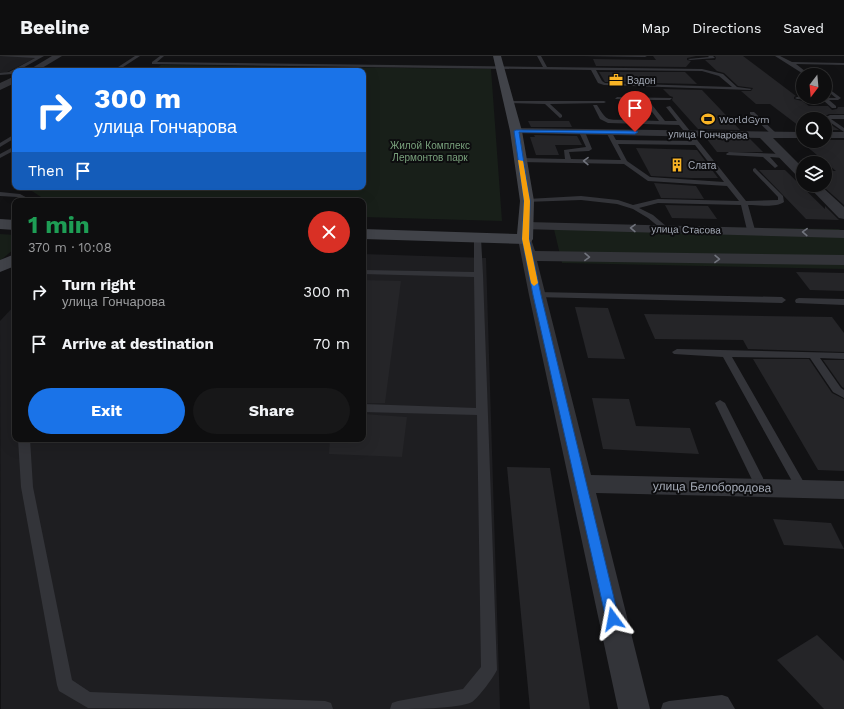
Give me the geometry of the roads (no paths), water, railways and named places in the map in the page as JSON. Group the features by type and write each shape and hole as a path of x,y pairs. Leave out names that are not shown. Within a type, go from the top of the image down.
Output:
{"street":[{"path":"36,68 58,56"},
{"path":"498,62 516,131 527,201 528,240 537,295 634,709"},
{"path":"0,87 12,81"},
{"name":"улица Гончарова","path":"516,131 582,132 612,137 690,133 796,135"},
{"path":"768,134 783,156 796,168"},
{"path":"832,135 844,135"},
{"path":"820,192 844,215"},
{"path":"0,224 12,225"},
{"name":"улица Стасова","path":"528,240 664,229 751,230 844,234"},
{"name":"улица Стасова","path":"366,234 528,240 844,260"},
{"path":"0,268 12,262"},
{"name":"улица Белобородова","path":"581,484 844,490"}],"lane":[{"path":"0,56 41,56"},
{"path":"19,68 41,56"},
{"path":"119,68 138,56"},
{"path":"162,56 154,63 498,62 546,68 702,70 721,75 736,88"},
{"path":"539,56 546,68"},
{"path":"585,56 645,56"},
{"path":"688,58 713,58 710,56"},
{"path":"776,56 798,68"},
{"path":"688,58 702,70"},
{"path":"543,63 571,63"},
{"path":"791,63 844,64"},
{"path":"22,66 39,66"},
{"path":"593,69 600,82 604,84 750,89"},
{"path":"0,74 12,72"},
{"path":"832,92 839,98 832,99"},
{"path":"617,98 670,99"},
{"path":"644,98 663,122"},
{"path":"508,102 604,102"},
{"path":"546,103 560,116"},
{"path":"595,106 602,118 608,121 681,122"},
{"path":"620,106 632,122"},
{"path":"668,107 744,203 751,230"},
{"path":"752,113 768,134"},
{"path":"844,114 827,118 844,130"},
{"path":"569,161 566,151 589,149 582,132"},
{"path":"612,137 698,143"},
{"path":"612,137 625,162 648,179 729,184"},
{"path":"0,145 12,138"},
{"path":"0,156 12,150"},
{"path":"729,154 783,156"},
{"path":"764,155 775,166"},
{"path":"520,160 625,162"},
{"path":"633,207 658,201 744,203 781,202 781,197 755,170"},
{"path":"0,188 3,194 20,198"},
{"path":"527,201 589,197 633,207 656,219 664,229"},
{"path":"398,709 467,696 489,670 477,238"},
{"path":"366,272 479,275"},
{"path":"537,295 782,300"},
{"path":"799,301 844,302"},
{"path":"677,352 844,356"},
{"path":"726,354 802,489"},
{"path":"813,356 837,390 844,395"},
{"path":"720,404 762,488"},
{"path":"366,408 482,412"},
{"path":"24,442 27,487 65,685 88,700 325,709"},
{"path":"669,709 722,703 727,709"}],"place":[{"name":"Вэдон","path":"616,80"},
{"name":"WorldGym","path":"708,119"},
{"name":"Слата","path":"677,165"}],"park label":[{"name":"Жилой Комплекс Лермонтов парк","path":"430,150"}]}
